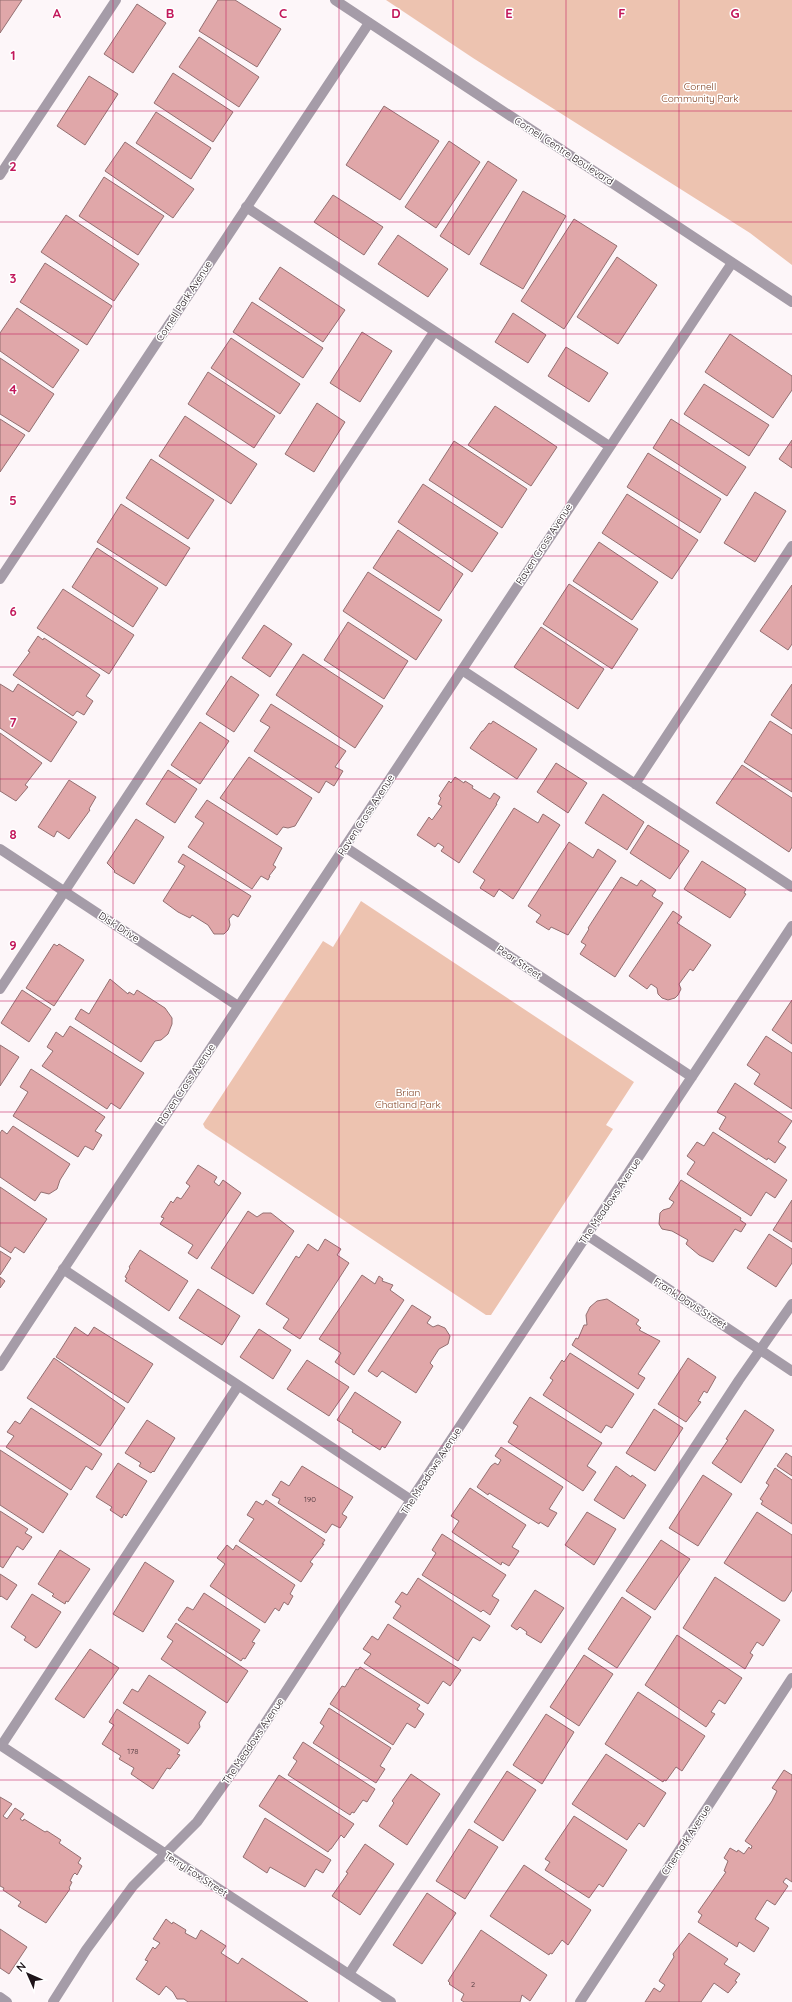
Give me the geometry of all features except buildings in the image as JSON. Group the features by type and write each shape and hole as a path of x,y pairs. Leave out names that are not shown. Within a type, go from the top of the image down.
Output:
{"street":[{"path":"0,175 116,0"},
{"name":"Cornell Centre Boulevard","path":"335,0 792,302"},
{"name":"Cornell Park Avenue","path":"0,579 369,23"},
{"path":"246,207 609,446"},
{"name":"Raven Cross Avenue","path":"0,1366 732,262"},
{"path":"0,989 434,332"},
{"path":"635,784 792,546"},
{"path":"462,670 792,887"},
{"name":"Pear Street","path":"345,847 692,1077"},
{"name":"Disk Drive","path":"0,849 238,1006"},
{"name":"The Meadows Avenue","path":"53,2002 86,1950 133,1886 197,1822 241,1760 792,926"},
{"name":"Frank Davis Street","path":"587,1235 792,1371"},
{"path":"63,1269 412,1500"},
{"path":"348,1974 792,1304"},
{"path":"1,1746 238,1386"},
{"name":"Cinemark Avenue","path":"580,2002 792,1678"},
{"name":"Terry Fox Street","path":"1,1746 391,2002"},
{"path":"0,1997 7,2002"}],"green space":[{"name":"Cornell Community Park","path":"386,0 792,0 792,265 750,233 473,58"},
{"name":"Brian Chatland Park","path":"361,901 634,1082 606,1125 613,1129 491,1315 486,1315 205,1128 203,1124 323,941 333,947"}]}
